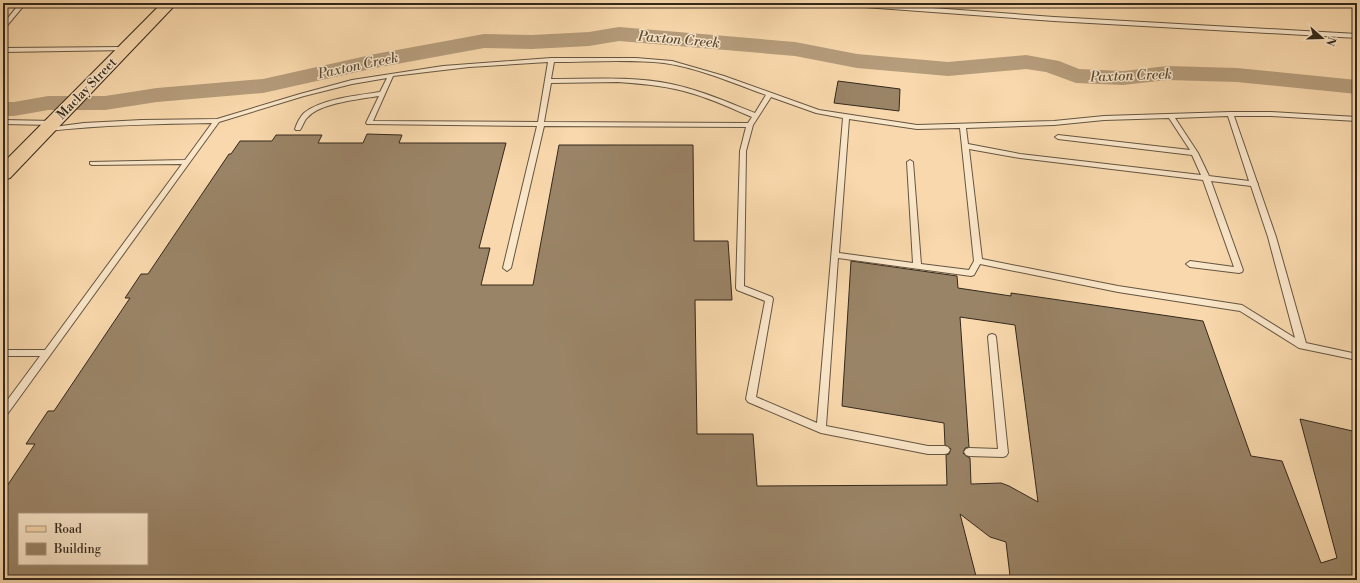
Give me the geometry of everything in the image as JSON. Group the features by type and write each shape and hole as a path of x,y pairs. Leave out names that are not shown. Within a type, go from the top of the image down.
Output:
{"main road":[{"name":"Maclay Street","path":"3,174 170,3"}],"lane":[{"path":"3,27 23,3"},
{"path":"777,3 864,5 1054,19 1357,36"},
{"path":"3,50 125,49"},
{"path":"507,268 541,124 551,60"},
{"path":"3,122 50,126 217,121 309,93 352,82 430,69 475,64 551,60 671,62 702,70 818,112 917,127 1054,123 1096,119 1230,114 1271,114 1357,119"},
{"path":"391,76 369,123 750,124"},
{"path":"548,81 614,80 658,83 688,90 756,116"},
{"path":"298,129 306,114 315,109 342,100 383,93"},
{"path":"770,94 750,124 743,151 740,288 769,299 751,399 821,429 928,450 945,450"},
{"path":"1230,114 1272,237 1302,346"},
{"path":"821,429 846,116"},
{"path":"1171,116 1195,152 1206,178 1239,270 1190,264"},
{"path":"3,413 217,121"},
{"path":"835,255 971,273 978,261 963,126"},
{"path":"1058,137 1195,152"},
{"path":"966,146 1020,156 1255,184"},
{"path":"92,163 187,162"},
{"path":"910,162 916,266"},
{"path":"978,261 1118,289 1242,308 1302,346 1357,357"},
{"path":"969,452 1003,453 992,337"},
{"path":"3,353 47,353"}],"building":[{"path":"838,81 900,89 899,111 834,103"},
{"path":"367,134 402,135 399,143 506,143 479,248 490,248 481,285 533,285 559,145 693,145 694,241 728,241 732,300 695,300 697,434 753,434 757,486 947,485 946,455 949,454 951,449 945,445 944,423 842,406 851,261 957,276 958,288 1011,296 1011,293 1203,321 1251,456 1282,461 1321,563 1337,558 1300,419 1357,432 1357,580 1036,580 1010,576 1006,542 990,537 960,514 977,580 3,580 3,492 35,444 26,444 48,411 54,411 130,298 125,298 141,274 148,274 229,154 231,154 240,141 272,141 276,135 322,135 318,143 363,143","holes":["960,317 1015,325 1038,502 1001,483 971,484 970,458 963,453 965,448 969,447"]}],"waterway":[{"name":"Paxton Creek","path":"3,109 14,109 48,103 105,103 157,95 263,86 375,61 484,41 532,42 589,39 619,34 795,49 857,61 948,69 1026,62 1051,66 1076,76 1123,78 1167,73 1237,75 1357,87"}]}
